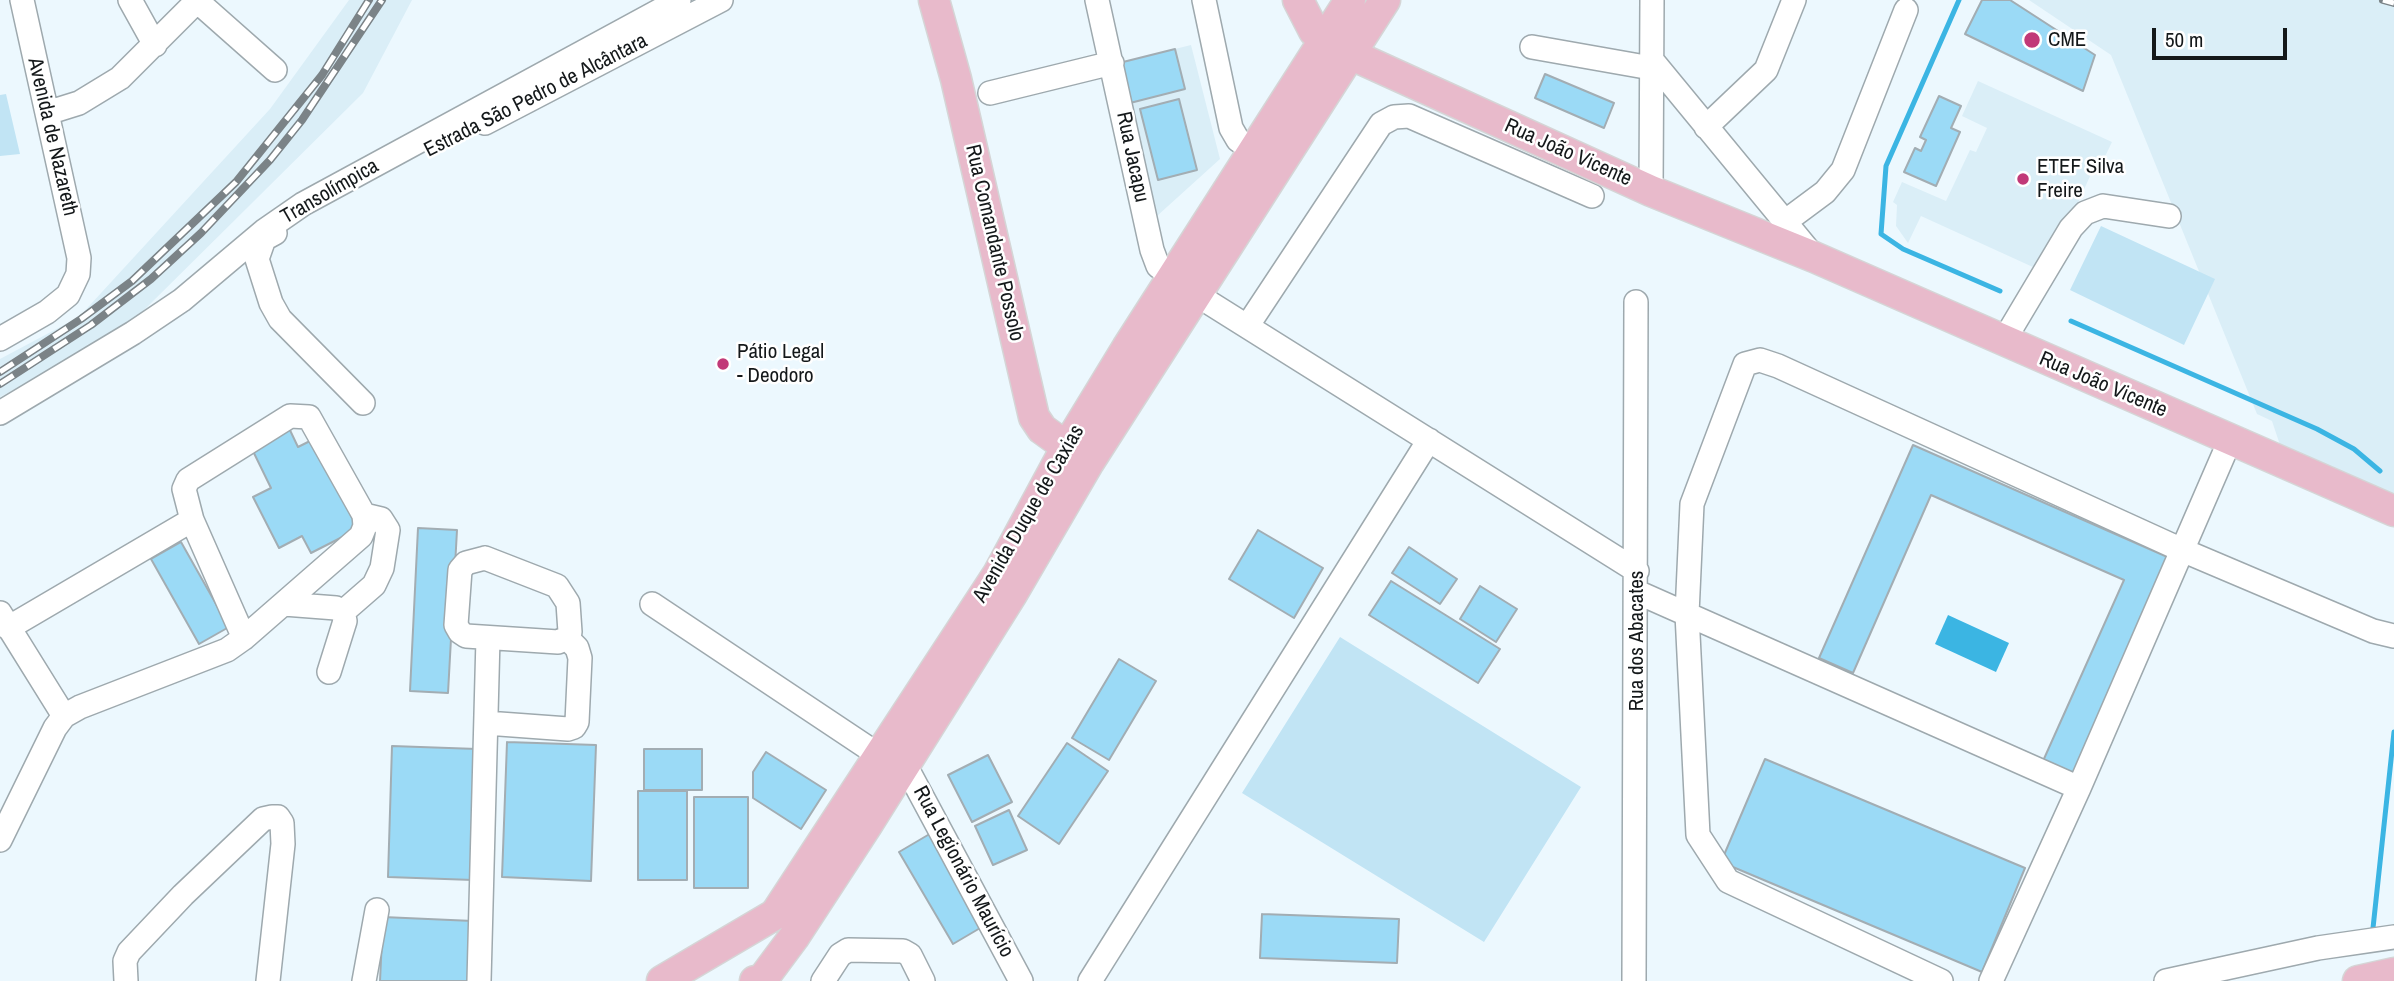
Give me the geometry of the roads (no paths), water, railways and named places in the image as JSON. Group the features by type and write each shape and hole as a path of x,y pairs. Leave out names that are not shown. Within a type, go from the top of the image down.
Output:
{"main road":[{"name":"Rua Comandante Possolo","path":"934,0 956,79 1032,408 1042,429 1077,455"},
{"path":"1298,0 1308,23 1338,48"},
{"name":"Avenida Duque de Caxias","path":"1338,48 1350,0"},
{"name":"Avenida Duque de Caxias","path":"761,981 794,937 998,574 1338,48 1385,0"},
{"name":"Rua João Vicente","path":"1338,48 1651,191 1814,257 2003,342 2394,510"},
{"name":"Avenida Duque de Caxias","path":"662,981 775,915 892,760"},
{"path":"761,981 764,944 775,915"},
{"path":"2358,981 2394,973"}],"street":[{"path":"130,0 155,45"},
{"name":"Transolímpica","path":"0,413 133,333 182,300 264,231 303,204 678,0"},
{"name":"Estrada São Pedro de Alcântara","path":"363,403 280,319 257,259 264,239 351,191 722,0"},
{"name":"Rua Jacapu","path":"1097,0 1152,250 1158,266 1185,287"},
{"path":"1204,0 1231,128 1238,140 1266,160"},
{"path":"1651,191 1652,0"},
{"path":"1706,127 1766,69 1794,0"},
{"name":"Avenida de Nazareth","path":"0,339 47,312 68,295 78,274 78,246 24,1"},
{"path":"47,113 79,103 120,78 197,1 275,69"},
{"path":"1786,221 1825,192 1843,170 1906,10"},
{"path":"1532,47 1651,64"},
{"path":"990,93 1112,63"},
{"name":"Rua João Vicente","path":"1651,64 1814,257"},
{"path":"1248,325 1381,124 1394,117 1409,116 1592,196"},
{"path":"2003,342 2071,228 2085,213 2103,206 2169,216"},
{"path":"1185,287 1429,440 1687,614 2079,788"},
{"name":"Rua dos Abacates","path":"1634,981 1636,302"},
{"path":"1941,981 1728,881 1698,835 1687,614 1692,504 1745,364 1760,360 1791,372 2182,550 2389,635"},
{"path":"0,840 55,728 64,716 80,707 227,650 244,638 361,537 365,526 364,515 309,417 290,416 188,480 185,498 192,520 244,638"},
{"path":"1090,981 1429,440"},
{"path":"1991,981 2079,788 2230,440"},
{"path":"343,612 374,585 382,568 388,530 381,519 364,515"},
{"path":"64,716 4,620 192,520"},
{"path":"485,558 557,586 568,603 570,632 567,638 558,642 488,638 466,636 456,625 460,570 466,563 485,558"},
{"path":"284,604 336,608 343,612 345,621 329,672"},
{"path":"653,604 892,760"},
{"path":"479,981 488,638"},
{"path":"486,723 568,729 574,727 578,722 580,658 577,648 567,638"},
{"name":"Rua Legionário Maurício","path":"892,760 1021,981"},
{"path":"126,981 125,961 130,952 183,895 262,819 278,817 282,824 283,844 268,981"},
{"path":"365,981 377,909"},
{"path":"2166,981 2318,948 2394,937"},
{"path":"823,981 840,955 848,950 903,951 910,955 923,981"}],"water":[{"path":"1948,615 2009,643 1996,672 1935,644"}],"waterway":[{"path":"1959,0 1886,166 1881,234 1903,249 2000,291"},
{"path":"2071,321 2317,429 2354,449 2380,471"},
{"path":"2373,928 2394,732"}],"railway":[{"path":"0,372 81,319 132,281 236,182 322,75 369,0"},
{"path":"0,384 91,325 151,279 201,233 270,160 302,120 382,0"},
{"path":"2383,0 2394,3"}],"place":[{"name":"CME","path":"2032,40"},
{"name":"ETEF Silva Freire","path":"2023,179"},
{"name":"Pátio Legal - Deodoro","path":"723,364"}]}
